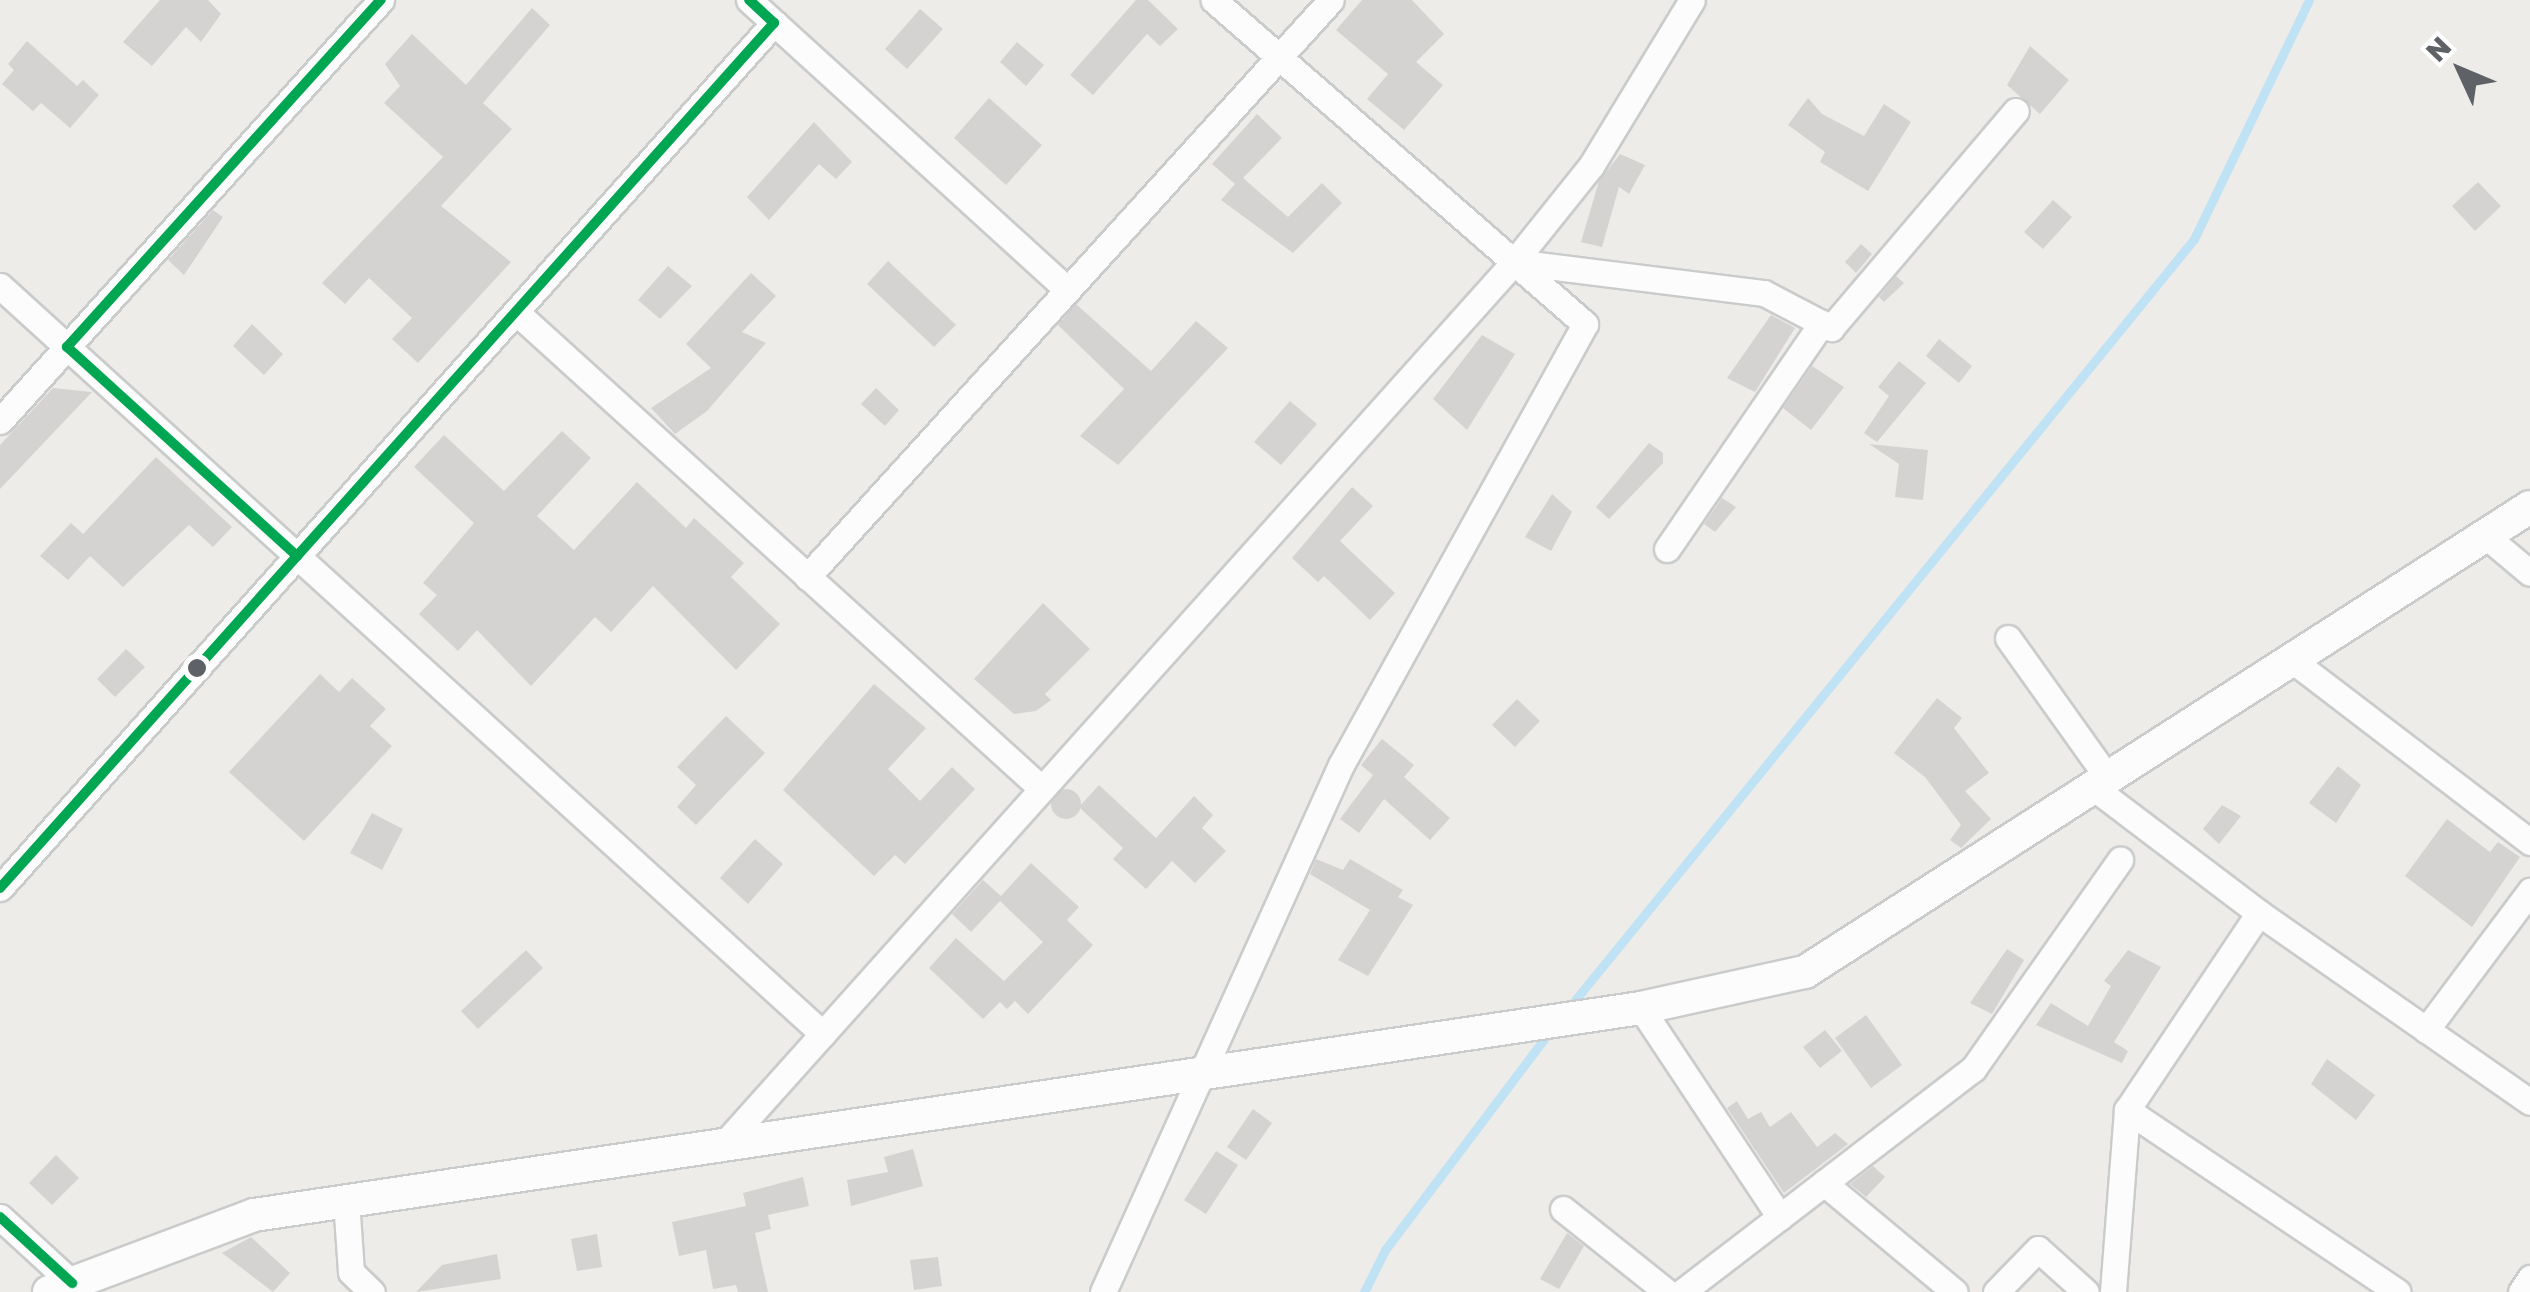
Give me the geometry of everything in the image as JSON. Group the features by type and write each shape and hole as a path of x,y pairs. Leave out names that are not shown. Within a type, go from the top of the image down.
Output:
{"street":[{"path":"0,421 381,0"},
{"path":"749,0 1068,290"},
{"path":"1103,1292 1342,765 1585,324 1214,0"},
{"path":"807,576 1331,0"},
{"path":"724,1144 1514,262 1592,166 1692,0"},
{"path":"0,888 774,23"},
{"path":"1514,262 1764,293 1831,328 2016,110"},
{"path":"0,286 822,1034"},
{"path":"516,312 1042,789"},
{"path":"1667,549 1822,323"},
{"path":"0,1218 61,1288 254,1214 1641,1008 1805,972 2530,508"},
{"path":"2486,536 2530,573"},
{"path":"2008,638 2100,783 2259,914 2530,1102"},
{"path":"2292,660 2530,842"},
{"path":"1682,1292 1973,1069 2120,860"},
{"path":"2426,1030 2530,891"},
{"path":"2112,1292 2127,1110 2259,914"},
{"path":"1641,1008 1780,1217"},
{"path":"2127,1110 2398,1292"},
{"path":"1824,1183 1955,1292"},
{"path":"346,1200 351,1272 372,1292"},
{"path":"1562,1209 1667,1292"},
{"path":"1996,1292 2038,1249 2086,1292"},
{"path":"2521,1292 2530,1278"}],"building":[{"path":"160,0 208,0 221,14 201,42 186,27 152,66 123,42"},
{"path":"1136,0 1148,0 1178,29 1160,46 1147,34 1093,95 1070,75"},
{"path":"1362,0 1412,0 1444,34 1416,62 1443,85 1404,130 1367,99 1388,74 1336,30"},
{"path":"532,8 550,25 483,103 512,129 441,206 511,262 418,363 392,339 412,318 369,278 345,304 322,283 443,157 384,103 400,86 385,64 412,34 466,85"},
{"path":"920,9 943,29 907,69 885,49"},
{"path":"27,41 77,86 83,80 99,95 70,128 41,103 33,111 2,84 14,70 8,64"},
{"path":"1017,42 1044,65 1026,86 1000,62"},
{"path":"2030,46 2069,80 2040,114 2007,85"},
{"path":"989,98 1042,145 1006,185 954,138"},
{"path":"1808,98 1822,114 1864,136 1884,104 1911,122 1868,191 1820,162 1825,152 1788,125"},
{"path":"1257,114 1282,138 1243,178 1288,217 1322,183 1342,203 1293,253 1221,200 1235,184 1212,164"},
{"path":"814,122 852,162 836,179 819,164 769,220 747,197"},
{"path":"1620,154 1645,165 1629,194 1619,187 1602,247 1581,242 1599,181"},
{"path":"2478,182 2501,206 2475,231 2452,206"},
{"path":"2053,200 2072,217 2043,249 2024,232"},
{"path":"213,210 223,217 184,275 168,260"},
{"path":"1861,244 1872,254 1856,273 1845,262"},
{"path":"888,261 956,325 934,347 867,284"},
{"path":"668,266 692,286 660,319 638,300"},
{"path":"751,273 776,296 742,332 766,343 707,411 675,434 651,408 711,368 686,344"},
{"path":"1896,276 1904,283 1884,302 1879,297"},
{"path":"1076,304 1151,371 1196,321 1228,348 1118,465 1080,436 1124,389 1058,325"},
{"path":"1771,315 1795,328 1755,392 1727,378"},
{"path":"252,324 283,354 264,375 233,346"},
{"path":"1482,335 1515,354 1467,430 1433,399"},
{"path":"1939,339 1972,366 1959,383 1926,356"},
{"path":"1899,361 1926,383 1877,442 1864,433 1889,396 1878,387"},
{"path":"1812,366 1844,387 1811,430 1783,408"},
{"path":"53,388 92,392 0,489 0,445"},
{"path":"876,388 899,410 885,426 861,404"},
{"path":"1290,401 1317,424 1281,465 1254,442"},
{"path":"562,431 591,458 537,516 574,550 637,482 686,528 694,518 744,563 731,577 780,624 736,670 653,586 611,632 595,617 531,686 477,630 458,651 419,614 437,595 423,583 474,523 414,467 444,435 504,491"},
{"path":"1649,443 1663,453 1663,463 1609,519 1596,507"},
{"path":"1869,444 1928,450 1923,500 1895,497 1899,464"},
{"path":"156,457 232,527 213,547 189,525 123,587 90,556 68,580 40,556 71,523 83,534"},
{"path":"1352,487 1373,506 1340,541 1395,593 1370,620 1324,576 1318,582 1292,558"},
{"path":"1552,494 1572,512 1551,551 1525,537"},
{"path":"1722,498 1736,507 1715,532 1704,524"},
{"path":"1043,603 1090,649 1045,694 1051,700 1036,711 1014,714 974,679"},
{"path":"126,649 145,667 115,697 97,679"},
{"path":"320,674 339,692 352,678 386,709 370,726 392,746 304,841 229,772"},
{"path":"874,684 926,728 888,769 920,801 952,767 975,789 905,864 895,855 874,876 783,790"},
{"path":"1937,698 1962,718 1954,728 1989,773 1965,791 1991,819 1961,848 1950,840 1961,825 1925,777 1894,753"},
{"path":"1517,699 1540,721 1515,747 1492,725"},
{"path":"726,716 765,753 696,825 677,807 696,785 677,767"},
{"path":"1382,739 1414,765 1404,777 1450,818 1430,840 1384,799 1359,833 1340,819 1373,775 1361,765"},
{"path":"2338,766 2361,785 2336,823 2309,803"},
{"path":"1099,785 1156,838 1194,796 1213,815 1202,828 1226,851 1195,883 1172,861 1146,889 1113,859 1123,848 1079,807"},
{"path":"1066,789 1077,793 1081,804 1077,815 1066,819 1055,815 1051,804 1055,793"},
{"path":"2222,805 2241,816 2219,844 2203,829"},
{"path":"372,813 403,829 382,870 350,853"},
{"path":"2447,819 2490,852 2498,842 2520,857 2472,927 2405,876"},
{"path":"755,839 783,864 748,904 720,878"},
{"path":"1316,859 1343,870 1350,859 1403,890 1398,897 1413,905 1368,976 1338,960 1370,910 1310,874"},
{"path":"1031,863 1079,907 1067,920 1093,945 1028,1014 1015,1001 1007,1009 1000,1002 983,1019 929,968 956,938 1004,981 1043,942 1000,901 971,932 952,914 983,880 1001,896"},
{"path":"2007,949 2024,960 1992,1014 1970,1003"},
{"path":"526,950 543,968 478,1029 461,1011"},
{"path":"2128,950 2161,967 2114,1042 2128,1051 2122,1063 2036,1025 2051,1003 2088,1026 2111,986 2104,981"},
{"path":"1866,1015 1902,1065 1871,1088 1835,1038"},
{"path":"1825,1030 1842,1051 1820,1068 1803,1047"},
{"path":"2327,1059 2375,1095 2356,1120 2311,1084"},
{"path":"1737,1101 1748,1119 1761,1112 1770,1127 1791,1112 1817,1147 1835,1133 1848,1144 1784,1193 1727,1108"},
{"path":"1253,1109 1272,1123 1246,1160 1227,1147"},
{"path":"913,1149 923,1186 851,1206 847,1180 888,1172 884,1157"},
{"path":"1216,1151 1238,1165 1206,1214 1184,1200"},
{"path":"56,1155 79,1178 52,1205 29,1183"},
{"path":"1873,1166 1885,1177 1866,1197 1850,1184"},
{"path":"803,1177 809,1206 768,1215 771,1229 755,1233 768,1292 738,1292 736,1285 713,1289 706,1250 679,1256 672,1222 746,1206 743,1193"},
{"path":"1567,1233 1584,1246 1559,1289 1540,1279"},
{"path":"597,1234 602,1267 577,1271 571,1239"},
{"path":"251,1237 290,1273 273,1292 222,1253"},
{"path":"497,1254 501,1279 416,1292 442,1265"},
{"path":"938,1257 942,1286 914,1290 910,1260"}],"waterway":[{"path":"1567,1010 2194,239 2309,0"},
{"path":"1364,1292 1385,1250 1551,1030"}],"transit line":[{"path":"297,556 67,347 381,0"},
{"path":"0,888 774,23 749,0"},
{"path":"0,1217 72,1283"}]}
